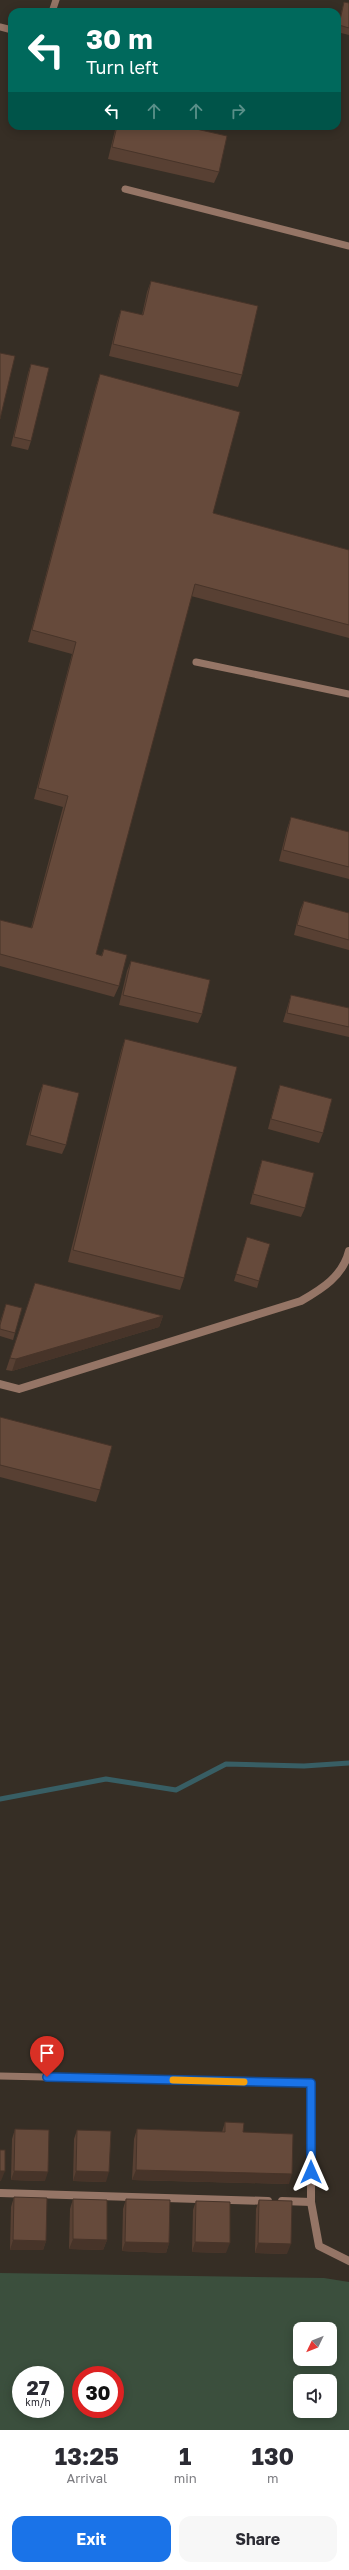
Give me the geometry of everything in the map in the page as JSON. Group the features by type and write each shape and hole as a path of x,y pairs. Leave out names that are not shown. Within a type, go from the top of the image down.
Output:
{"street":[{"path":"0,1384 19,1389 301,1301 324,1288 346,1263 349,1251"},
{"path":"311,2083 311,2202 319,2246 349,2261"},
{"path":"0,2193 311,2202"}],"lane":[{"path":"125,189 349,246"},
{"path":"196,662 349,694"},
{"path":"0,2076 311,2083"}],"green space":[{"path":"0,2273 324,2278 349,2282 349,2430 0,2430"}],"building":[{"path":"344,2 349,3 349,28 341,26 341,16"},
{"path":"116,130 201,130 227,136 219,172 112,147"},
{"path":"151,281 258,306 242,375 113,344 121,310 143,315"},
{"path":"0,353 15,356 0,419"},
{"path":"31,364 49,368 31,441 14,437"},
{"path":"100,374 240,412 213,513 349,550 349,625 195,584 96,954 102,956 104,949 127,955 119,986 0,954 0,920 32,928 68,796 38,788 76,642 32,630"},
{"path":"291,817 349,832 349,867 283,850"},
{"path":"304,901 349,913 349,940 297,925"},
{"path":"131,961 210,980 202,1014 123,995"},
{"path":"291,995 349,1008 349,1027 287,1013"},
{"path":"125,1039 237,1067 184,1278 73,1250"},
{"path":"43,1084 79,1093 66,1145 30,1135"},
{"path":"280,1085 332,1099 323,1133 271,1119"},
{"path":"262,1160 314,1173 305,1208 253,1194"},
{"path":"247,1237 270,1244 259,1281 236,1274"},
{"path":"35,1283 163,1316 16,1359 10,1358"},
{"path":"6,1304 22,1308 15,1333 0,1329"},
{"path":"0,1417 112,1446 100,1490 0,1465"},
{"path":"225,2122 244,2123 243,2132 293,2134 292,2174 136,2170 137,2129 225,2132"},
{"path":"15,2129 49,2130 48,2172 14,2171"},
{"path":"77,2130 111,2131 109,2172 76,2171"},
{"path":"0,2150 5,2150 5,2171 0,2171"},
{"path":"14,2197 47,2198 46,2241 13,2240"},
{"path":"73,2199 107,2200 107,2240 73,2239"},
{"path":"126,2199 170,2200 169,2243 125,2242"},
{"path":"259,2200 292,2201 291,2244 258,2243"},
{"path":"196,2201 230,2202 230,2243 195,2242"}],"waterway":[{"path":"0,1799 106,1779 176,1790 226,1764 304,1766 349,1763"}],"slow traffic":[{"path":"173,2080 244,2082"}],"route":[{"path":"47,2077 311,2083 311,2172"}]}
